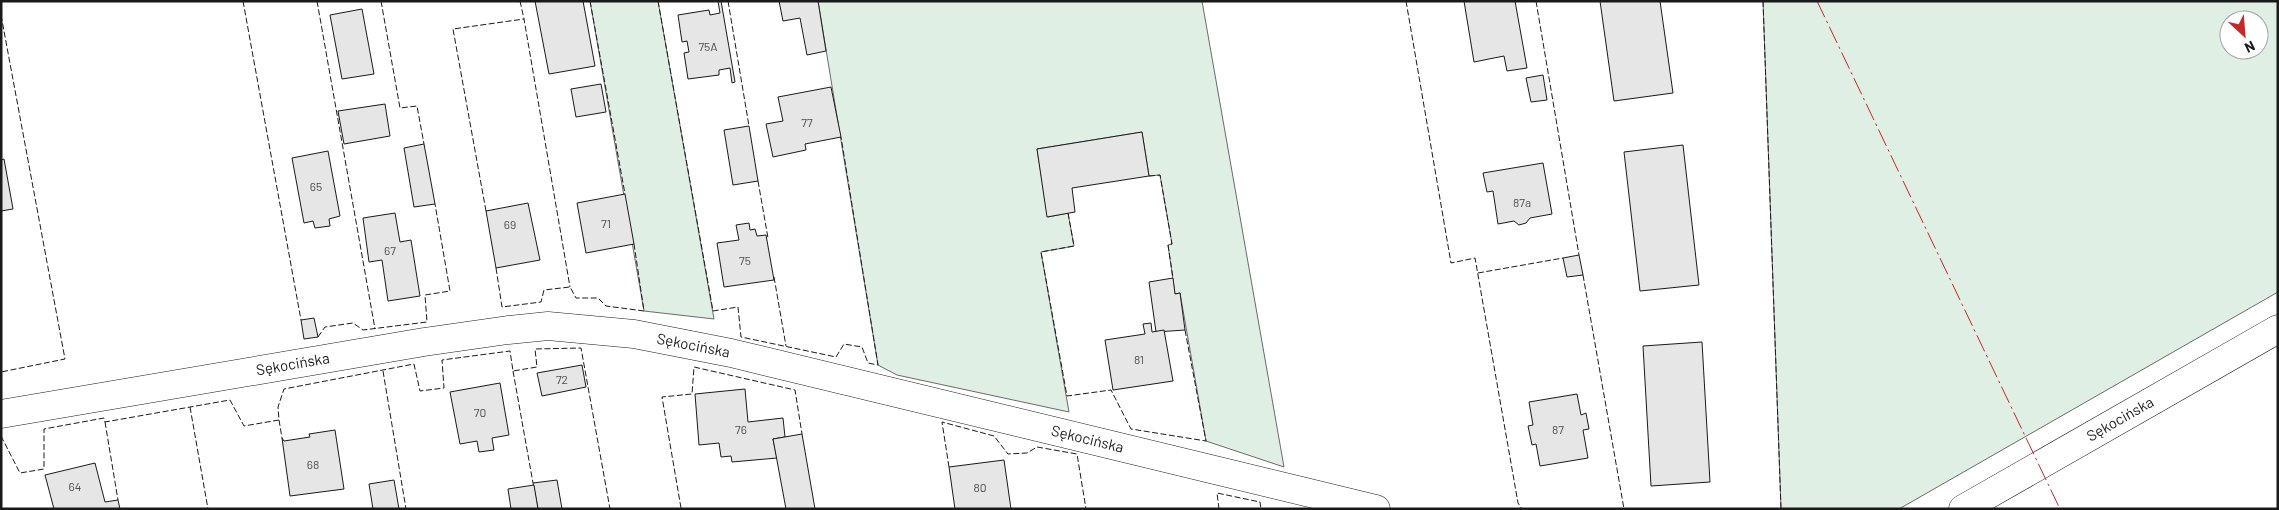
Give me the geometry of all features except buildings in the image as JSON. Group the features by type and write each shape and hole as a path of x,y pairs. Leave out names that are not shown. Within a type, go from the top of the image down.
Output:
{"street":[{"name":"Sękocińska","path":"1,414 424,342 548,326 634,334 731,352 1376,509"},
{"name":"Sękocińska","path":"1963,509 2278,329"}],"green space":[{"path":"590,1 658,1 714,319 644,311"},
{"path":"818,1 1202,1 1284,467 1206,441 1180,293 1175,294 1168,245 1172,244 1160,175 1149,176 1142,132 1037,149 1048,217 1068,213 1074,246 1041,252 1069,412 897,375 878,365"},
{"path":"1763,1 2278,1 2278,292 1899,509 1781,509"}],"fence":[{"path":"243,1 301,320"},
{"path":"317,1 375,329"},
{"path":"381,1 400,108 417,106 424,144"},
{"path":"520,1 524,19"},
{"path":"590,1 625,194"},
{"path":"658,1 713,311 738,307 741,337 836,357 844,344 862,347 868,363 878,365 841,137"},
{"path":"728,1 749,126"},
{"path":"1406,1 1451,263 1475,258 1518,503 1522,509"},
{"path":"1536,1 1579,255"},
{"path":"1763,1 1781,509"},
{"path":"1,15 65,359 1,372"},
{"path":"486,211 453,29 524,19 570,287"},
{"path":"1149,176 1160,175 1172,244 1168,245 1173,278"},
{"path":"758,181 768,238"},
{"path":"318,337 325,327 353,323 363,330 427,322 425,295 450,291 435,204"},
{"path":"1068,213 1074,246 1041,252 1067,396 1111,390 1131,429 1206,441 1185,330"},
{"path":"496,268 502,307 541,302 544,290 570,287 576,298 598,298 606,306 644,311 634,244"},
{"path":"1478,273 1563,258"},
{"path":"1583,275 1624,509"},
{"path":"774,277 786,346"},
{"path":"1,436 20,473 44,469 44,429 104,418 105,422 230,400 244,426 279,420 278,407 284,389 414,364 420,391 444,388 442,360 510,351 513,371 537,367 535,349 581,348 610,509"},
{"path":"681,508 662,397 692,394 694,367 795,390 802,434"},
{"path":"383,371 406,509"},
{"path":"513,371 533,483"},
{"path":"190,407 208,509"},
{"path":"279,420 282,438"},
{"path":"105,422 118,500"},
{"path":"949,467 942,422 994,436 1008,454 1027,453 1037,447 1077,454 1086,509"},
{"path":"1219,509 1217,493 1260,502 1261,509"}],"power":[{"path":"1817,1 2060,509"}]}
